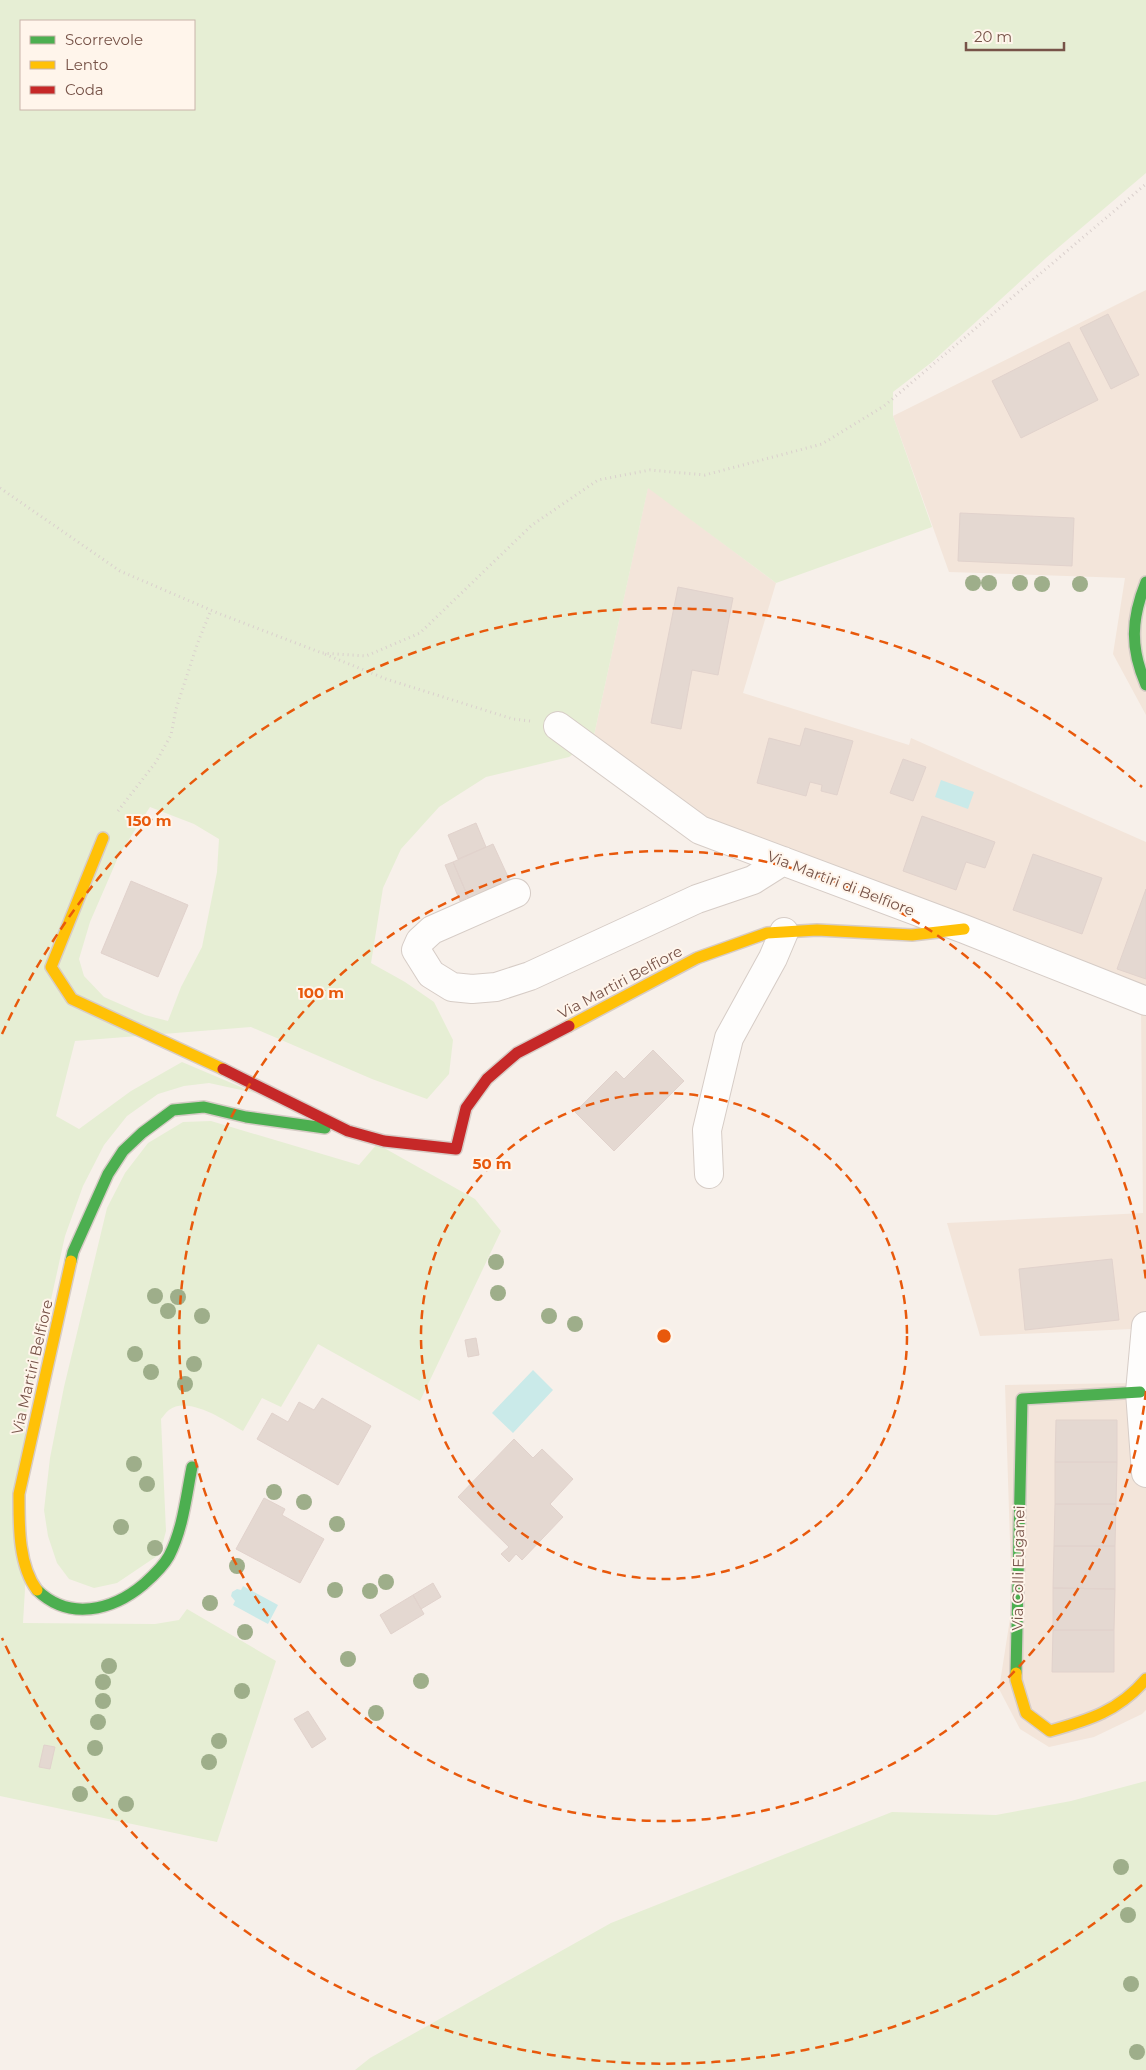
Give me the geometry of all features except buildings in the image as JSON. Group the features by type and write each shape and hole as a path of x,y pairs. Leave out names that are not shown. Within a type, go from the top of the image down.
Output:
{"street":[{"path":"1146,582 1139,598 1134,630 1136,661 1146,685"},
{"name":"Via Martiri di Belfiore","path":"558,726 700,830 964,929 1146,1001"},
{"name":"Via Martiri Belfiore","path":"103,838 51,967 72,1000 237,1076 348,1132"},
{"path":"516,893 432,930 420,941 416,950 431,974 452,987 472,989 496,987 530,976 697,899 753,880 783,861"},
{"name":"Via Martiri Belfiore","path":"192,1467 180,1527 167,1559 147,1581 122,1600 105,1607 84,1609 65,1609 45,1598 36,1590 28,1579 19,1530 19,1494 73,1252 108,1174 123,1151 142,1133 172,1110 204,1107 246,1117 348,1132 384,1141 456,1149 466,1108 487,1079 517,1053 697,958 767,933 817,930 912,935 964,929"},
{"path":"709,1174 707,1130 729,1038 773,958 784,932"},
{"path":"1146,1326 1140,1392 1146,1473"},
{"name":"Via Colli Euganei","path":"1140,1392 1022,1399 1016,1680 1026,1713 1050,1731 1098,1718 1136,1693 1146,1679"}],"path":[{"path":"322,653 366,656 420,633 532,525 598,480 650,470 705,475 822,444 884,406 1146,184"},
{"path":"0,488 120,571 211,610 386,679 513,719 558,726"},
{"path":"103,838 120,807 156,762 171,735 179,701 198,642 211,610"}],"shaded area":[{"path":"1146,290 1146,715 1113,654 1125,578 949,572 893,416"},
{"path":"648,487 776,583 743,693 909,745 911,738 1146,842 1146,1710 1142,1714 1094,1737 1049,1747 1020,1729 999,1689 1012,1606 1005,1385 1137,1383 1132,1329 980,1336 947,1223 1143,1213 1141,1007 708,827 593,740"}],"green space":[{"path":"0,0 1146,0 1146,173 1046,258 932,362 893,392 893,416 932,527 776,583 648,488 593,740 569,757 486,777 439,807 401,849 383,888 371,963 405,982 434,1002 453,1040 449,1074 427,1099 372,1079 251,1027 75,1041 56,1116 79,1129 131,1091 182,1062 255,1093 209,1083 184,1086 158,1094 127,1116 104,1145 83,1186 65,1236 25,1418 25,1589 23,1623 155,1624 179,1620 187,1609 276,1661 217,1842 0,1796","holes":["150,807 194,824 219,839 217,872 202,947 181,987 168,1021 145,1015 104,997 84,976 79,959 90,922 119,855"]},
{"path":"211,1121 359,1165 377,1144 475,1199 501,1231 420,1401 318,1344 281,1407 262,1398 243,1431 217,1416 196,1407 177,1406 168,1411 161,1419 166,1531 160,1554 117,1583 94,1588 69,1579 57,1563 48,1536 44,1510 50,1458 64,1387 107,1208 125,1173 148,1143 183,1122"},
{"path":"1146,1781 1146,2070 355,2070 370,2058 611,1923 892,1812 996,1815 1071,1801"}],"water":[{"path":"941,780 974,792 968,809 935,797"},
{"path":"533,1370 553,1390 513,1433 492,1413"},
{"path":"243,1586 278,1605 268,1624 233,1605 235,1601 231,1596 232,1592 237,1589 241,1590"}],"traffic: fast":[{"path":"1146,582 1137,608 1134,634 1137,658 1146,685"},
{"path":"71,1261 73,1252 108,1174 123,1151 142,1133 173,1110 204,1107 246,1117 325,1128"},
{"path":"1016,1673 1022,1399 1140,1392"},
{"path":"37,1590 49,1600 63,1606 76,1609 90,1609 118,1601 144,1584 164,1564 174,1546 184,1513 192,1467"}],"traffic: slow":[{"path":"103,838 51,967 72,999 223,1069"},
{"path":"569,1026 697,958 767,933 817,930 912,935 964,929"},
{"path":"37,1590 26,1569 23,1557 19,1494 71,1261"},
{"path":"1016,1673 1016,1680 1026,1713 1050,1731 1103,1713 1125,1699 1146,1679"}],"traffic: jam":[{"path":"223,1069 348,1131 384,1141 456,1149 466,1108 487,1079 517,1053 569,1026"}]}
